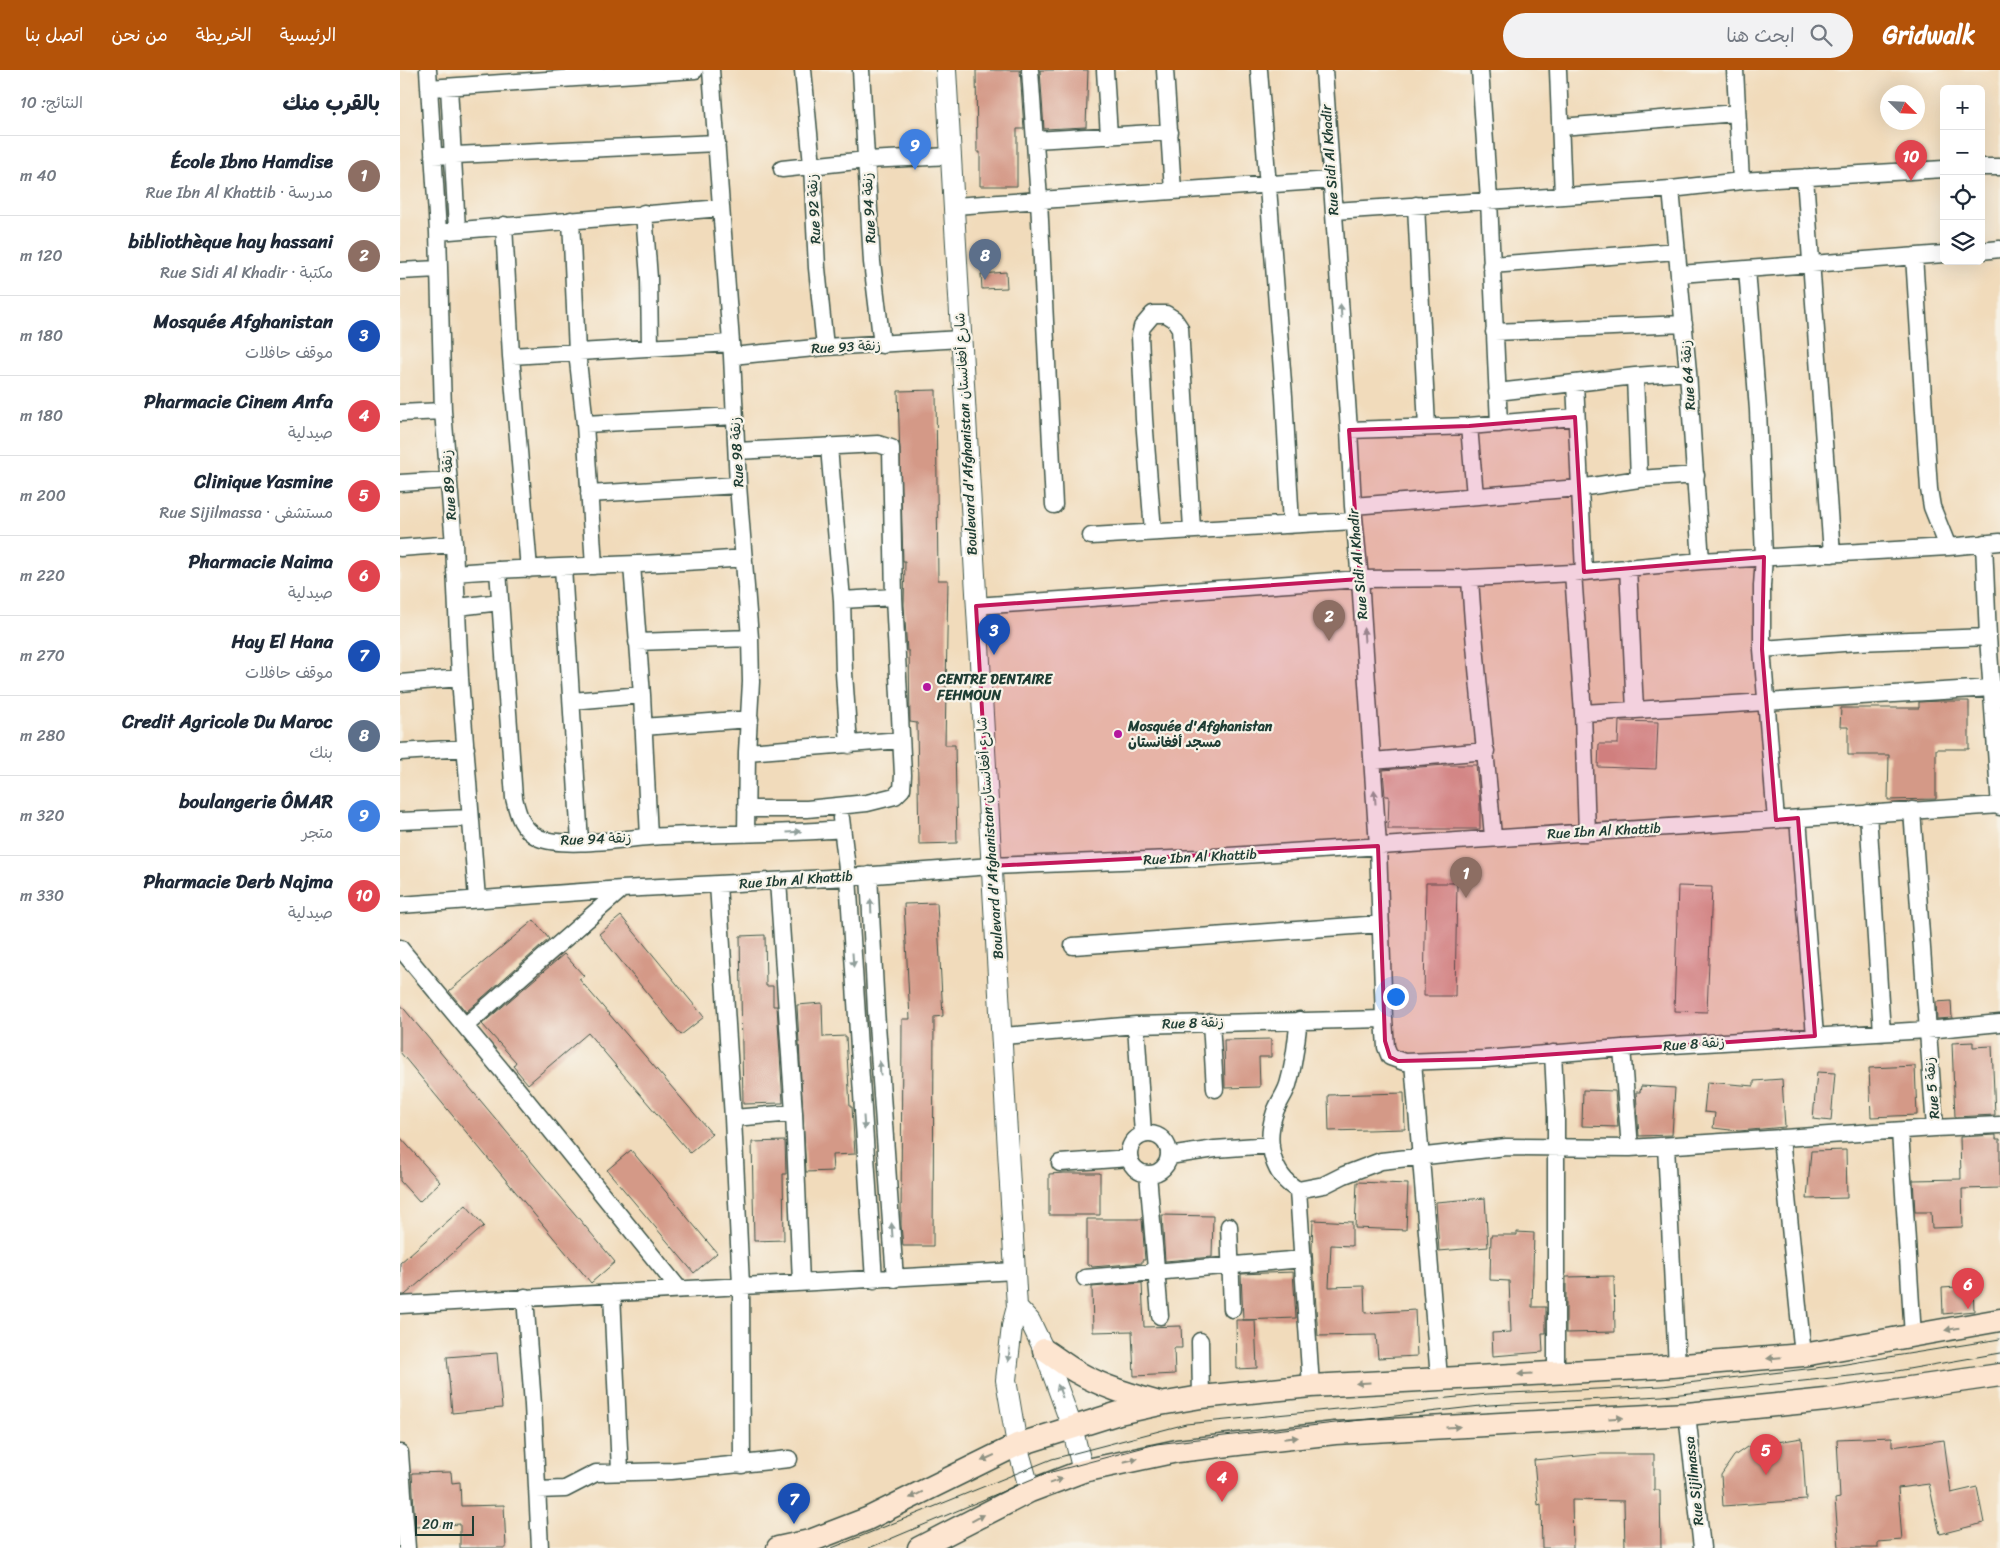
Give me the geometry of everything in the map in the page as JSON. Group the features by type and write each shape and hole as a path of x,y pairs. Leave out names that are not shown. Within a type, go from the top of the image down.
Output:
{"main road":[{"path":"778,1548 810,1541 867,1518 1017,1445 1119,1413 1160,1404 1201,1397 1311,1386 1678,1366 1803,1355 2000,1320"},
{"path":"1044,1350 1076,1372 1093,1380 1116,1390 1160,1404"},
{"path":"919,1548 1030,1491 1083,1471 1177,1451 1335,1433 1687,1414 1826,1400 2000,1375"}],"street":[{"name":"Rue 89 زنقة","path":"428,70 438,232 443,411 454,544 460,678 477,899"},
{"path":"429,88 694,70"},
{"name":"Rue 98 زنقة","path":"710,70 732,349 738,485 750,638 751,682 747,752 746,834"},
{"name":"Rue 92 زنقة","path":"803,70 812,165 817,268 825,347"},
{"name":"Rue 94 زنقة","path":"861,70 872,262 882,345"},
{"name":"Boulevard d'Afghanistan شارع أفغانستان","path":"946,70 991,866 1003,1036 1017,1307 1012,1326 1006,1380 1017,1445 1030,1491"},
{"path":"1030,70 1039,200 1054,505"},
{"path":"1105,70 1109,136"},
{"path":"1165,70 1173,191"},
{"path":"1259,70 1284,396 1291,525"},
{"name":"Rue Sidi Al Khadir","path":"1324,70 1373,761 1384,1019 1386,1047 1390,1057"},
{"path":"1480,70 1489,200 1499,424"},
{"path":"1558,70 1564,196"},
{"path":"1735,70 1741,182"},
{"path":"448,87 457,229"},
{"path":"1560,126 1736,113"},
{"path":"1034,140 1170,132"},
{"path":"433,156 717,143"},
{"path":"782,169 866,160 951,156"},
{"path":"1985,168 2000,167"},
{"path":"1334,212 1940,169"},
{"path":"1805,178 1832,554"},
{"path":"954,206 1331,180"},
{"name":"Rue 64 زنقة","path":"1671,189 1688,372 1701,561"},
{"path":"1416,205 1427,427"},
{"path":"438,232 721,208"},
{"path":"644,214 649,278 650,348"},
{"path":"570,220 577,352 585,424 594,566"},
{"path":"504,225 511,356 529,569"},
{"path":"1985,251 2000,249"},
{"path":"1491,265 1677,251"},
{"path":"1680,274 1940,254"},
{"path":"1914,256 1929,489 1932,507 1948,547"},
{"path":"1747,269 1758,410 1764,557 1762,650 1776,820"},
{"path":"400,271 438,270"},
{"path":"1153,532 1140,336 1148,318 1153,314 1161,313 1174,319 1180,328 1192,529"},
{"path":"1494,332 1684,324"},
{"name":"Rue 93 زنقة","path":"511,356 650,348 825,347 961,340"},
{"path":"1497,392 1635,376 1688,372"},
{"path":"1635,376 1639,479"},
{"path":"1574,383 1580,488 1578,572 1587,833"},
{"path":"400,413 443,411"},
{"path":"585,424 735,416"},
{"path":"1349,430 1469,426 1575,417"},
{"path":"1469,426 1475,496"},
{"path":"737,451 878,444 891,448 894,598 903,775 902,789 895,796 841,806 807,809 746,810"},
{"path":"829,447 842,600 844,673 849,745"},
{"path":"1091,536 1291,525 1354,513 1475,496 1580,488 1639,479 1696,475"},
{"path":"400,483 449,480"},
{"path":"589,494 738,485"},
{"path":"976,606 1360,579 1470,578 1578,572 1701,561 1992,543 1988,637 2000,806"},
{"path":"400,548 454,544"},
{"path":"456,573 563,567 676,564 744,558"},
{"path":"632,565 642,695 649,837"},
{"path":"563,567 580,842"},
{"path":"1628,567 1635,710"},
{"name":"Rue 94 زنقة","path":"498,570 514,798 519,818 528,831 539,838 549,841 580,842 649,837 842,829"},
{"path":"1470,578 1475,663 1486,751 1493,837"},
{"path":"842,600 894,598"},
{"path":"458,607 500,602"},
{"path":"1762,650 1857,642 1988,637"},
{"path":"637,642 750,638"},
{"path":"400,683 460,678"},
{"path":"1583,713 1991,688"},
{"path":"572,701 642,695"},
{"path":"643,727 750,719"},
{"path":"747,752 901,740"},
{"path":"400,752 466,748"},
{"path":"1373,761 1486,751"},
{"path":"841,806 848,877 874,1280"},
{"name":"Rue Ibn Al Khattib","path":"400,905 622,889 848,877 991,866 1198,858 1493,837 1587,833 1912,810 2000,806"},
{"name":"Rue 5 زنقة","path":"1298,1190 1324,1185 1381,1161 1421,1155 1506,1147 1630,1148 1935,1128 1912,810"},
{"path":"1868,813 1882,1033"},
{"path":"400,820 470,818"},
{"path":"1798,818 1815,1036"},
{"path":"869,875 876,1010 895,1279"},
{"path":"778,881 794,1113 801,1282"},
{"path":"718,884 733,1118 741,1285 742,1465"},
{"path":"465,1026 622,889"},
{"path":"1073,946 1381,924"},
{"path":"400,948 679,1289"},
{"path":"857,1013 876,1010"},
{"name":"Rue 8 زنقة","path":"1003,1036 1136,1025 1384,1019"},
{"path":"1299,1020 1289,1083 1274,1114 1271,1146 1276,1169 1285,1182 1298,1190 1311,1386"},
{"path":"1211,1022 1215,1089"},
{"name":"Rue 8 زنقة","path":"1390,1057 1398,1061 1413,1062 1485,1059 1622,1048 1927,1030 2000,1023"},
{"path":"1136,1025 1143,1134"},
{"path":"1622,1048 1630,1148"},
{"path":"1553,1053 1556,1372"},
{"path":"1413,1062 1439,1378"},
{"path":"733,1118 794,1113"},
{"path":"1935,1128 2000,1125"},
{"path":"1900,1131 1913,1336"},
{"path":"1143,1134 1154,1134 1164,1140 1169,1156 1162,1169 1148,1174 1136,1170 1129,1158 1134,1139 1143,1134"},
{"path":"1781,1138 1803,1355"},
{"path":"1169,1156 1215,1149 1271,1146"},
{"path":"1666,1146 1678,1366"},
{"path":"1060,1163 1129,1158"},
{"path":"1148,1174 1160,1316"},
{"path":"1229,1226 1232,1309"},
{"path":"1085,1278 1230,1267 1303,1259"},
{"path":"400,1305 1015,1271"},
{"path":"612,1293 620,1471"},
{"path":"526,1297 540,1548"},
{"path":"1017,1307 1030,1321 1044,1350 1072,1427 1083,1471"},
{"path":"1200,1341 1201,1397"},
{"name":"Rue Sijilmassa","path":"1687,1414 1702,1548"},
{"path":"400,1453 407,1548"},
{"path":"537,1490 565,1489 596,1473 672,1471 789,1459"}],"highlighted area":[{"path":"1575,417 1584,572 1764,557 1762,649 1776,820 1798,818 1815,1036 1485,1059 1398,1061 1390,1057 1385,1041 1378,846 991,866 976,606 1360,579 1349,430 1469,426"}],"building":[{"path":"976,70 1020,70 1024,129 1017,129 1017,186 980,186 980,152 977,152"},
{"path":"1040,70 1088,70 1086,127 1044,129"},
{"path":"1006,272 1007,288 982,289 981,274"},
{"path":"936,390 938,580 948,580 945,745 955,745 957,843 919,844 917,723 910,722 909,651 907,651 904,605 905,561 903,561 898,391"},
{"path":"1969,701 1969,749 1936,749 1936,799 1888,800 1889,755 1848,755 1848,727 1840,727 1841,708 1919,708 1919,702"},
{"path":"1619,721 1658,722 1656,769 1598,767 1599,744 1618,744"},
{"path":"1445,765 1476,765 1480,804 1480,829 1388,829 1389,796 1385,796 1383,770"},
{"path":"1426,883 1457,883 1455,996 1424,996"},
{"path":"1678,886 1712,887 1707,1012 1674,1011"},
{"path":"937,903 943,1016 934,1017 933,1246 903,1246 901,1225 902,1019 910,1019 904,904"},
{"path":"621,916 704,1017 681,1035 599,934"},
{"path":"534,920 549,939 466,1012 449,991"},
{"path":"765,935 766,986 773,986 773,1006 777,1006 783,1103 743,1104 740,936"},
{"path":"564,954 584,976 579,979 712,1134 690,1153 588,1033 528,1084 513,1066 516,1062 482,1024"},
{"path":"1951,1001 1952,1018 1937,1019 1936,1002"},
{"path":"822,1003 823,1037 846,1036 855,1154 832,1155 833,1171 806,1172 797,1005"},
{"path":"400,1004 615,1262 591,1283 400,1052"},
{"path":"1271,1039 1271,1057 1259,1057 1260,1087 1225,1088 1224,1040"},
{"path":"1973,1042 1973,1047 1992,1046 1995,1115 1955,1117 1952,1043"},
{"path":"1915,1066 1917,1115 1871,1117 1869,1068"},
{"path":"1817,1072 1835,1073 1831,1121 1813,1119"},
{"path":"1782,1079 1785,1127 1739,1131 1713,1128 1715,1113 1704,1112 1707,1082 1754,1086 1754,1081"},
{"path":"1641,1086 1675,1088 1672,1135 1639,1136 1636,1092 1640,1092"},
{"path":"1583,1090 1615,1091 1618,1127 1582,1126"},
{"path":"1404,1093 1405,1129 1329,1131 1328,1095"},
{"path":"1996,1135 1996,1139 2000,1139 2000,1188 1962,1189 1963,1227 1932,1228 1931,1212 1915,1212 1913,1180 1961,1179 1960,1137"},
{"path":"400,1137 440,1182 419,1202 400,1181"},
{"path":"785,1141 786,1174 783,1174 784,1240 754,1241 752,1142"},
{"path":"631,1150 717,1253 694,1273 607,1170"},
{"path":"1846,1150 1847,1198 1807,1199 1811,1151"},
{"path":"1100,1173 1100,1215 1049,1215 1049,1174"},
{"path":"1357,1182 1408,1184 1406,1230 1355,1228"},
{"path":"1485,1198 1488,1247 1439,1251 1436,1202"},
{"path":"466,1205 484,1226 405,1295 400,1295 400,1263"},
{"path":"1162,1215 1213,1216 1212,1257 1165,1261"},
{"path":"1087,1219 1142,1219 1145,1260 1142,1260 1142,1263 1092,1267 1087,1265"},
{"path":"1313,1220 1352,1222 1352,1246 1331,1245 1329,1287 1364,1286 1365,1313 1415,1310 1417,1356 1378,1358 1376,1335 1318,1336 1312,1249"},
{"path":"1517,1232 1534,1233 1532,1307 1546,1307 1546,1333 1542,1333 1543,1352 1493,1356 1492,1333 1511,1332 1509,1281 1490,1280 1491,1235 1517,1235"},
{"path":"1293,1272 1296,1318 1243,1320 1241,1274"},
{"path":"1614,1276 1615,1332 1566,1333 1566,1277"},
{"path":"1142,1283 1144,1327 1181,1326 1182,1348 1174,1348 1175,1374 1134,1376 1132,1331 1093,1332 1092,1287"},
{"path":"1973,1286 1974,1311 1943,1314 1942,1288"},
{"path":"1236,1320 1255,1320 1257,1368 1237,1369"},
{"path":"497,1353 502,1408 452,1413 447,1357"},
{"path":"1892,1437 1892,1447 1944,1440 1951,1493 1977,1487 1984,1523 1940,1534 1929,1484 1898,1488 1902,1540 1878,1542 1878,1548 1839,1548 1835,1499 1840,1498 1837,1439"},
{"path":"1802,1438 1806,1500 1723,1506 1721,1475 1734,1456 1747,1447"},
{"path":"1601,1454 1654,1454 1654,1490 1660,1490 1661,1548 1625,1548 1624,1501 1572,1500 1573,1548 1542,1548 1541,1504 1538,1505 1534,1460"},
{"path":"451,1472 452,1483 460,1482 461,1506 504,1505 506,1548 460,1548 460,1524 415,1527 412,1473"}],"tram line":[{"path":"832,1548 1052,1459 1186,1424 1488,1394 1662,1386 1840,1365 2000,1339"},
{"path":"869,1548 1044,1474 1156,1444 1489,1405 1662,1396 1897,1371 2000,1353"}],"place":[{"name":"boulangerie ÔMAR","path":"915,170"},
{"name":"Pharmacie Derb Najma","path":"1911,181"},
{"name":"Credit Agricole Du Maroc","path":"985,280"},
{"name":"bibliothèque hay hassani","path":"1329,641"},
{"name":"Mosquée Afghanistan","path":"994,655"},
{"name":"CENTRE DENTAIRE FEHMOUN","path":"927,687"},
{"name":"Mosquée d'Afghanistan مسجد أفغانستان","path":"1118,734"},
{"name":"École Ibno Hamdise","path":"1466,898"},
{"name":"Pharmacie Naima","path":"1968,1309"},
{"name":"Clinique Yasmine","path":"1766,1475"},
{"name":"Pharmacie Cinem Anfa","path":"1222,1502"},
{"name":"Hay El Hana","path":"794,1524"}]}
